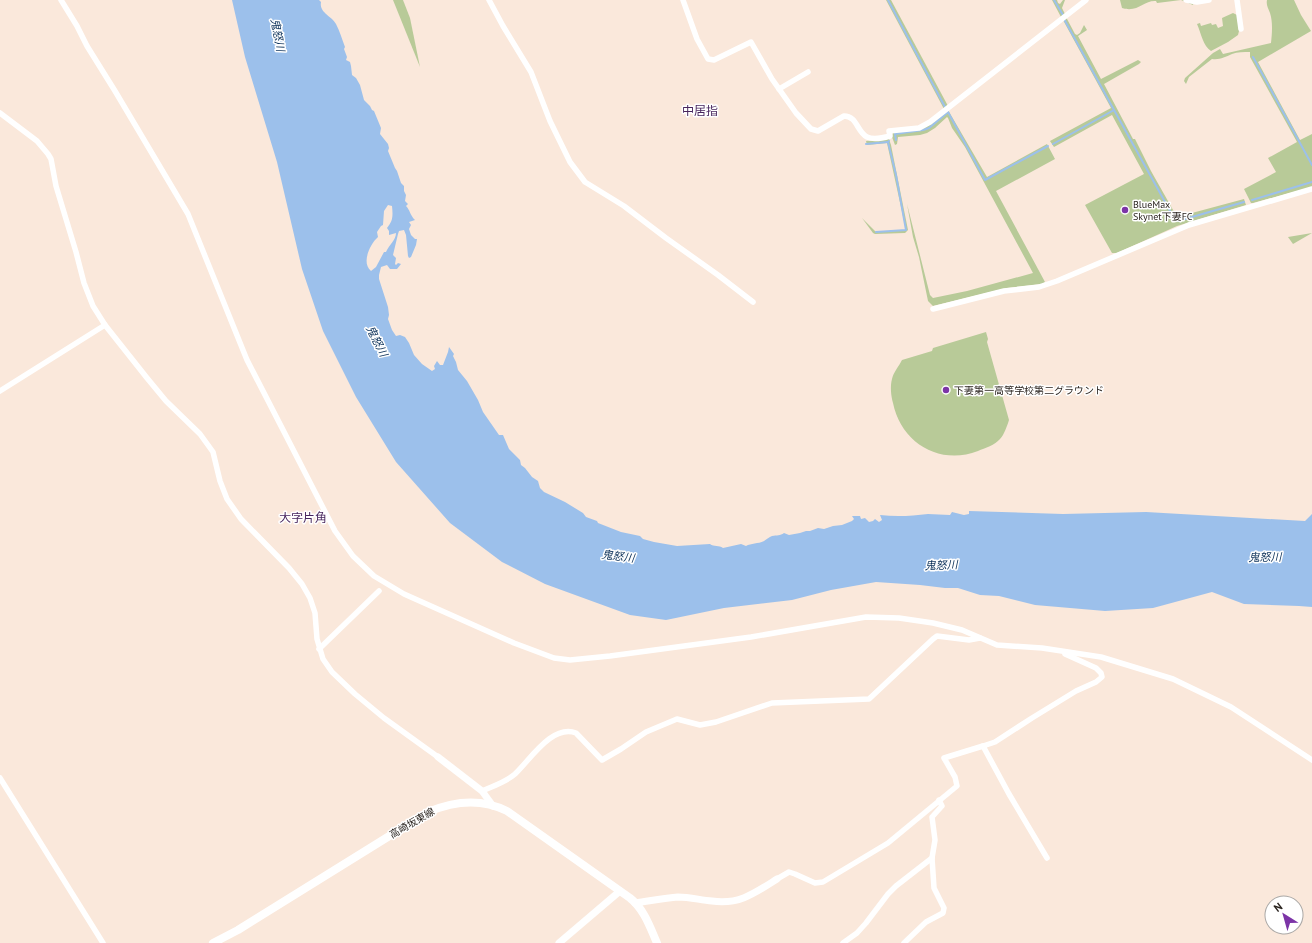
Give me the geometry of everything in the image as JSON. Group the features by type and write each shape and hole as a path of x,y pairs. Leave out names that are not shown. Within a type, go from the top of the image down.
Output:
{"main road":[{"name":"高崎坂東線","path":"213,943 238,930 428,812 456,803 475,802 501,808 513,815 636,902 646,918 657,943"}],"street":[{"path":"61,0 77,26 86,46 115,91 188,214 247,360 335,531 353,556 374,576 404,594 514,643 554,658 570,660 751,637 866,618 899,618 933,623 962,630 998,644 1042,648 1101,657 1173,679 1231,707 1312,760"},
{"path":"489,0 531,72 550,121 570,162 580,177 585,182 624,206 753,302"},
{"path":"683,0 695,34 708,59 714,60 750,42 779,89 796,113 811,129 818,131 844,116 847,116 850,117 868,138 884,138 890,136 889,131 919,128 930,122 1086,0"},
{"path":"1186,0 1197,2 1209,0"},
{"path":"1237,0 1240,29"},
{"path":"779,89 808,72"},
{"path":"0,112 37,141 44,148 51,159 56,186 84,283 91,302 105,325 166,401 200,434 212,452 220,482 227,499 241,519 289,568 302,584 310,598 315,613 319,649 323,659 341,682 384,718 438,757 482,792 493,806"},
{"path":"933,309 1004,291 1039,287 1057,281 1189,225 1312,189"},
{"path":"0,391 105,325"},
{"path":"319,649 379,591"},
{"path":"482,792 515,774 540,746 561,733 576,733 602,760 646,732 677,719 700,725 716,722 772,703 869,699 937,636 969,640 980,638"},
{"path":"636,902 678,897 712,902 736,901 750,896 789,872 815,883 822,882 888,843 956,786 955,777 944,758 995,742 1076,691 1096,682 1102,677 1101,673 1096,668 1059,651"},
{"path":"983,746 1008,794 1047,858"},
{"path":"0,778 104,943"},
{"path":"904,943 926,922 943,913 944,908 934,888 932,858 935,840 932,816 942,806 938,800"},
{"path":"843,943 857,933 896,886 932,858"},
{"path":"559,943 620,891"}],"green space":[{"path":"393,0 403,0 410,18 420,67"},
{"path":"886,0 891,0 948,106 944,109"},
{"path":"1052,0 1057,0 1060,4 1063,0 1065,0 1062,8 1065,14 1061,17"},
{"path":"1120,0 1181,0 1157,3 1156,1 1152,1 1137,8 1128,9 1122,8"},
{"path":"1181,0 1194,0 1193,5"},
{"path":"1267,0 1294,0 1311,31 1258,62 1300,140 1312,134 1312,187 1251,203 1244,189 1276,172 1268,158 1297,142 1250,57 1250,52 1236,53 1220,59 1212,59 1189,77 1186,84 1184,81 1185,78 1213,53 1220,49 1223,54 1271,43 1272,20 1267,5"},
{"path":"1233,13 1237,15 1238,35 1211,51 1204,43 1197,24 1200,23 1201,26 1211,23 1212,25 1216,24 1218,28 1223,26 1222,18"},
{"path":"1066,17 1075,34 1077,35 1080,33 1084,25 1087,30 1078,36 1101,79 1138,60 1141,62 1104,84 1177,217 1244,199 1246,205 1177,226 1117,253 1112,253 1085,205 1144,174 1112,115 1054,147 1050,141 1111,108 1063,20"},
{"path":"948,110 987,177 1047,144 1055,159 996,191 1045,282 1042,284 1007,288 933,306 928,301 907,204 930,295 933,298 967,291 1033,273 965,147 952,128 947,117 927,133 898,137 897,144 895,145 892,137 893,132 912,131"},
{"path":"889,139 908,230 905,233 875,234 862,218 876,232 906,230 887,143 867,145 866,141"},
{"path":"1312,233 1293,244 1288,237"},
{"name":"下妻第一高等学校第二グラウンド","path":"986,332 988,339 987,342 1009,420 1003,435 998,441 990,446 964,455 937,453 924,448 913,440 897,417 891,391 891,382 895,372 902,360 932,351 933,348"}],"water":[{"name":"鬼怒川","path":"232,0 319,0 321,2 322,9 334,21 337,27 345,47 344,49 347,57 346,60 350,62 352,75 356,78 360,85 364,100 374,111 381,128 380,134 388,144 388,151 401,183 404,186 406,195 405,201 408,204 406,206 415,220 409,222 411,225 409,229 411,235 417,239 411,257 409,258 408,256 406,235 404,230 399,231 393,255 396,258 395,264 401,264 397,269 390,269 387,265 381,267 379,275 388,307 388,319 392,330 396,336 400,335 405,337 414,355 422,364 432,371 435,369 434,366 437,361 440,365 443,365 449,347 454,354 453,356 458,370 467,381 483,412 499,435 503,435 509,449 520,460 521,465 538,481 540,488 544,492 565,502 583,513 586,517 621,532 640,536 643,539 654,542 677,546 710,544 723,548 741,544 746,546 762,542 771,536 784,533 789,535 818,528 824,529 842,525 852,521 854,519 852,516 860,516 861,519 865,518 869,522 875,519 879,522 882,520 880,515 950,515 952,512 964,515 969,514 969,511 1063,514 1146,512 1305,521 1312,514 1312,607 1244,604 1212,592 1153,608 1105,611 1035,605 999,596 980,595 958,588 876,582 831,590 792,600 724,608 666,620 630,615 545,584 502,562 450,523 396,462 356,397 323,331 302,269 277,162 245,57","holes":["388,205 392,206 392,218 387,228 389,235 396,233 396,236 386,252 384,252 376,267 371,271 368,268 367,263 368,254 372,244 378,237 377,232 383,225 384,211"]}],"waterway":[{"path":"888,0 945,107"},
{"path":"1054,0 1063,15"},
{"path":"1064,19 1114,110"},
{"path":"1253,57 1312,165"},
{"path":"1053,144 1114,110 1175,220 1178,221 1244,202"},
{"path":"896,140 895,134 929,128 948,112 985,180 1048,146"},
{"path":"876,232 906,230 889,141"},
{"path":"866,144 888,142"},
{"path":"1252,200 1312,182"}],"place":[{"name":"BlueMax Skynet下妻FC","path":"1125,210"},
{"name":"下妻第一高等学校第二グラウンド","path":"946,390"}],"district":[{"name":"中居指","path":"700,110"},
{"name":"大字片角","path":"303,517"}]}
